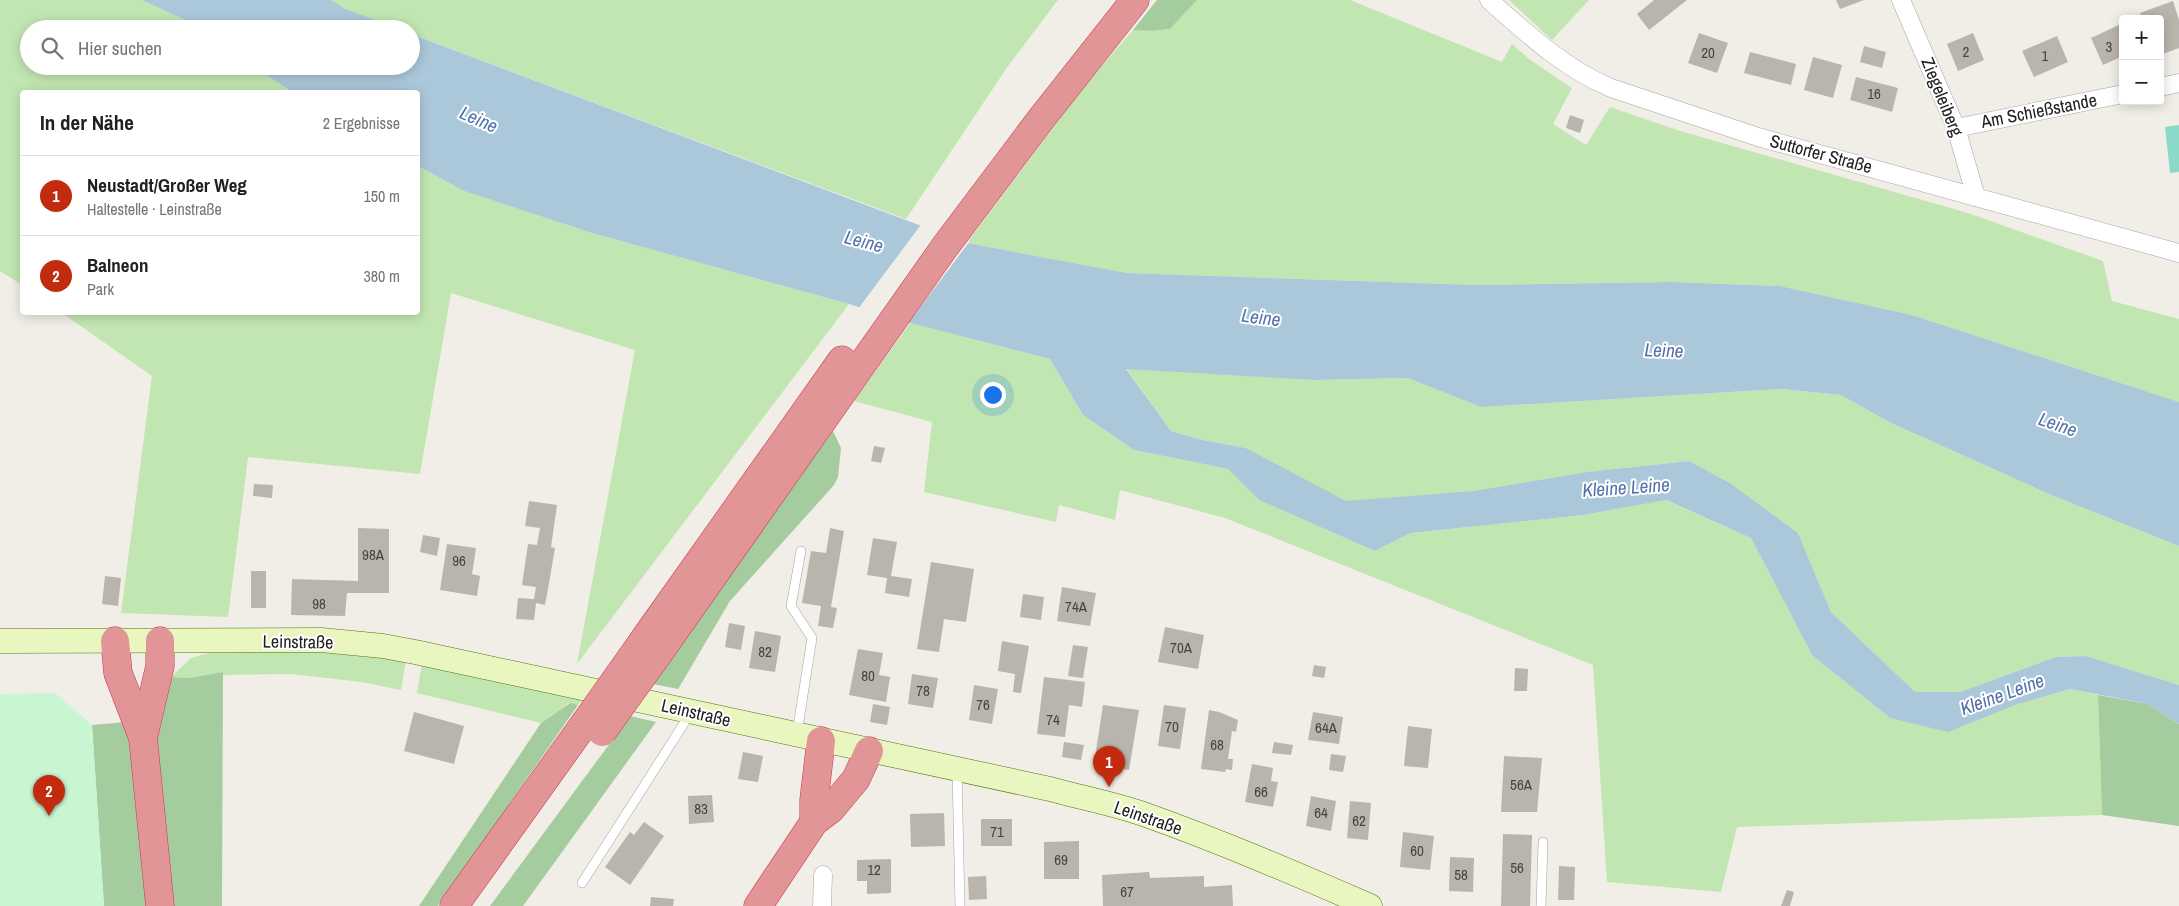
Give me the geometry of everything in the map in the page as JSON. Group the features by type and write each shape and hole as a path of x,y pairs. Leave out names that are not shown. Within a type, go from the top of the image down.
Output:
{"highway":[{"path":"472,905 594,727 781,463 1020,114 1110,0"},
{"path":"781,463 1040,119 1135,0"},
{"path":"115,641 118,673 143,738 160,906"},
{"path":"143,738 160,666 160,641"},
{"path":"809,738 814,822"},
{"path":"758,906 814,822 831,809 856,779 869,751"}],"main road":[{"name":"Leinstraße","path":"0,641 321,640 382,646 1050,789 1146,815 1370,906"}],"street":[{"name":"Suttorfer Straße","path":"1489,0 1550,52 1602,84 1758,136 2179,254"},
{"name":"Ziegeleiberg","path":"1901,0 1956,128 1976,197"},
{"path":"2164,86 2179,83"},
{"name":"Am Schießstande","path":"1956,128 2119,95"},
{"path":"822,906 823,875"}],"lane":[{"path":"801,551 791,606 812,638 809,738"},
{"path":"582,883 683,725 689,712"},
{"path":"957,769 960,906"},
{"path":"1541,906 1542,842"}],"green space":[{"path":"0,0 142,0 185,20 20,20 20,75 266,75 289,90 20,90 20,284 0,271"},
{"path":"331,0 1058,0 1008,66 906,219 420,37 420,20 370,20"},
{"path":"1157,0 1197,0 1170,29 1133,30"},
{"path":"1197,0 1350,0 1502,62 1512,44 1529,59 1572,88 1553,124 1586,145 1610,107 1677,130 1968,213 2103,261 2112,301 2179,319 2179,402 1912,315 1780,286 1671,282 1476,285 1127,273 967,243 1082,89 1133,30 1170,29"},
{"path":"1509,0 1589,0 1552,40"},
{"path":"420,167 464,191 592,233 849,304 577,664 635,350 451,293 420,474 248,457 228,617 121,613 152,376 65,315 420,315"},
{"path":"910,323 1050,359 1083,415 1134,450 1228,469 1259,500 1375,551 1411,533 1583,515 1665,500 1751,538 1812,655 1890,718 2015,705 2070,689 2098,695 2102,815 1737,827 1721,892 1607,882 1593,665 1225,518 1120,490 1115,520 1059,505 1056,522 924,492 932,422 854,401"},
{"path":"1126,368 1315,380 1408,378 1481,407 1781,389 1841,395 1889,422 2051,495 2179,546 2179,685 2086,656 2056,657 1960,692 1915,692 1831,612 1798,533 1730,483 1689,461 1587,472 1473,491 1346,502 1246,448 1202,440 1171,431"},
{"path":"833,431 841,448 838,477 834,485 730,601 678,689 648,683"},
{"path":"302,651 406,661 401,690 362,682 292,674 223,675 223,672 189,678 171,677 191,658 212,652"},
{"path":"422,663 583,699 578,705 569,703 541,723 417,693"},
{"path":"223,672 222,906 170,906 155,742 171,677 189,678"},
{"path":"55,693 92,725 104,906 0,906 0,694"},
{"path":"2098,695 2148,704 2179,724 2179,826 2102,815"},
{"path":"570,703 578,705 438,906 419,906 541,723"},
{"path":"630,716 656,722 523,906 490,906"},
{"path":"127,722 148,906 104,906 92,725"}],"shaded area":[{"path":"2179,125 2179,172 2170,173 2165,127"}],"water":[{"path":"142,0 331,0 346,9 375,20 185,20"},
{"path":"420,37 967,243 1127,273 1476,285 1671,282 1780,286 1912,315 2179,402 2179,546 2051,495 1889,422 1841,395 1781,389 1481,407 1408,378 1315,380 1126,369 1171,431 1202,440 1246,448 1346,501 1473,491 1587,472 1689,461 1730,483 1798,533 1831,612 1915,692 1960,692 2056,657 2086,656 2179,685 2179,724 2148,704 2070,689 2015,705 1948,732 1890,718 1812,655 1751,538 1666,500 1583,515 1411,533 1375,551 1259,500 1228,469 1134,450 1083,415 1050,359 910,323 849,304 592,233 464,191 420,167 420,90 289,90 266,75 420,75"}],"pier":[{"path":"923,222 970,241 907,325 858,309"}],"building":[{"path":"1654,0 1687,0 1649,30 1637,14"},
{"path":"1836,0 1864,0 1840,9"},
{"path":"2173,1 2179,20 2179,48 2164,54 2164,15 2141,15 2140,13"},
{"path":"2119,25 2119,58 2103,65 2091,38"},
{"path":"1699,33 1728,43 1717,73 1688,63"},
{"path":"1973,33 1984,60 1958,71 1947,44"},
{"path":"2057,36 2068,62 2034,77 2022,51"},
{"path":"1864,46 1886,52 1882,68 1860,62"},
{"path":"1750,52 1796,64 1791,85 1744,73"},
{"path":"1813,57 1842,65 1833,98 1804,90"},
{"path":"1856,77 1898,88 1892,112 1850,100"},
{"path":"1570,115 1584,120 1580,133 1566,128"},
{"path":"874,446 885,448 881,463 871,461"},
{"path":"254,484 273,485 272,498 253,496"},
{"path":"529,501 557,505 551,547 555,548 545,605 536,603 534,620 516,619 518,598 534,599 536,587 522,585 528,544 537,545 540,528 525,526"},
{"path":"358,528 389,529 389,593 347,593 345,616 291,615 292,579 358,581"},
{"path":"830,528 844,531 831,607 837,608 833,628 818,626 821,606 802,603 811,551 826,553"},
{"path":"423,535 440,538 437,556 420,552"},
{"path":"873,538 897,542 891,576 912,579 909,597 885,593 887,578 867,575"},
{"path":"447,544 476,548 472,574 480,576 477,596 440,590"},
{"path":"931,562 974,569 966,622 944,619 939,652 917,649"},
{"path":"251,571 266,571 266,608 251,608"},
{"path":"105,576 121,578 118,606 102,604"},
{"path":"1062,587 1096,593 1090,626 1057,621"},
{"path":"1023,594 1044,597 1041,620 1020,617"},
{"path":"729,623 745,626 741,650 725,647"},
{"path":"1165,627 1204,635 1198,669 1158,662"},
{"path":"755,631 781,636 775,672 749,668"},
{"path":"1002,641 1029,646 1021,693 1013,692 1015,674 998,671"},
{"path":"1073,645 1088,647 1083,678 1068,676"},
{"path":"858,649 883,653 879,675 890,677 886,702 849,695"},
{"path":"1314,665 1326,667 1324,678 1312,676"},
{"path":"1515,668 1528,669 1527,691 1514,691"},
{"path":"912,674 938,678 933,708 908,704"},
{"path":"1044,677 1085,682 1082,707 1069,705 1065,737 1037,734"},
{"path":"974,685 998,689 992,724 969,720"},
{"path":"873,704 890,707 887,725 870,722"},
{"path":"1103,705 1139,710 1129,770 1094,764"},
{"path":"1164,705 1186,708 1180,749 1158,746"},
{"path":"1209,710 1238,720 1236,732 1232,731 1228,759 1233,759 1232,770 1226,769 1225,772 1201,769"},
{"path":"414,712 464,726 454,764 404,751"},
{"path":"1313,712 1343,717 1339,744 1308,740"},
{"path":"1408,726 1432,729 1428,768 1404,766"},
{"path":"1064,742 1084,745 1081,760 1062,757"},
{"path":"1274,742 1293,745 1291,755 1272,753"},
{"path":"743,752 763,756 758,782 738,779"},
{"path":"1331,754 1346,756 1343,772 1329,770"},
{"path":"1504,756 1542,758 1537,812 1501,812"},
{"path":"1252,764 1273,768 1271,781 1278,782 1273,807 1245,802"},
{"path":"712,795 714,822 689,824 688,796"},
{"path":"1311,796 1336,801 1331,831 1306,826"},
{"path":"1350,801 1371,803 1368,840 1347,838"},
{"path":"944,813 945,846 911,847 910,814"},
{"path":"981,819 1012,819 1012,846 981,846"},
{"path":"644,822 664,836 630,885 605,867 630,832 634,835"},
{"path":"1403,832 1434,836 1430,870 1400,867"},
{"path":"1503,834 1532,835 1530,906 1501,906"},
{"path":"1079,841 1079,879 1044,879 1044,842"},
{"path":"1450,857 1474,858 1473,892 1449,891"},
{"path":"891,859 891,893 867,894 867,881 857,881 857,860"},
{"path":"1559,866 1575,867 1574,900 1558,900"},
{"path":"1149,872 1150,878 1204,876 1204,887 1232,885 1233,906 1103,906 1102,875"},
{"path":"986,876 987,899 969,900 968,877"},
{"path":"1787,890 1794,892 1790,906 1781,906"},
{"path":"651,897 674,899 673,906 650,906"}],"place":[{"name":"Neustadt/Großer Weg","path":"1109,787"},
{"name":"Balneon","path":"49,816"}],"water label":[{"name":"Leine","path":"479,119"},
{"name":"Leine","path":"864,241"},
{"name":"Leine","path":"1261,317"},
{"name":"Leine","path":"1664,350"},
{"name":"Leine","path":"2058,424"},
{"name":"Kleine Leine","path":"1626,487"},
{"name":"Kleine Leine","path":"2002,694"}]}
